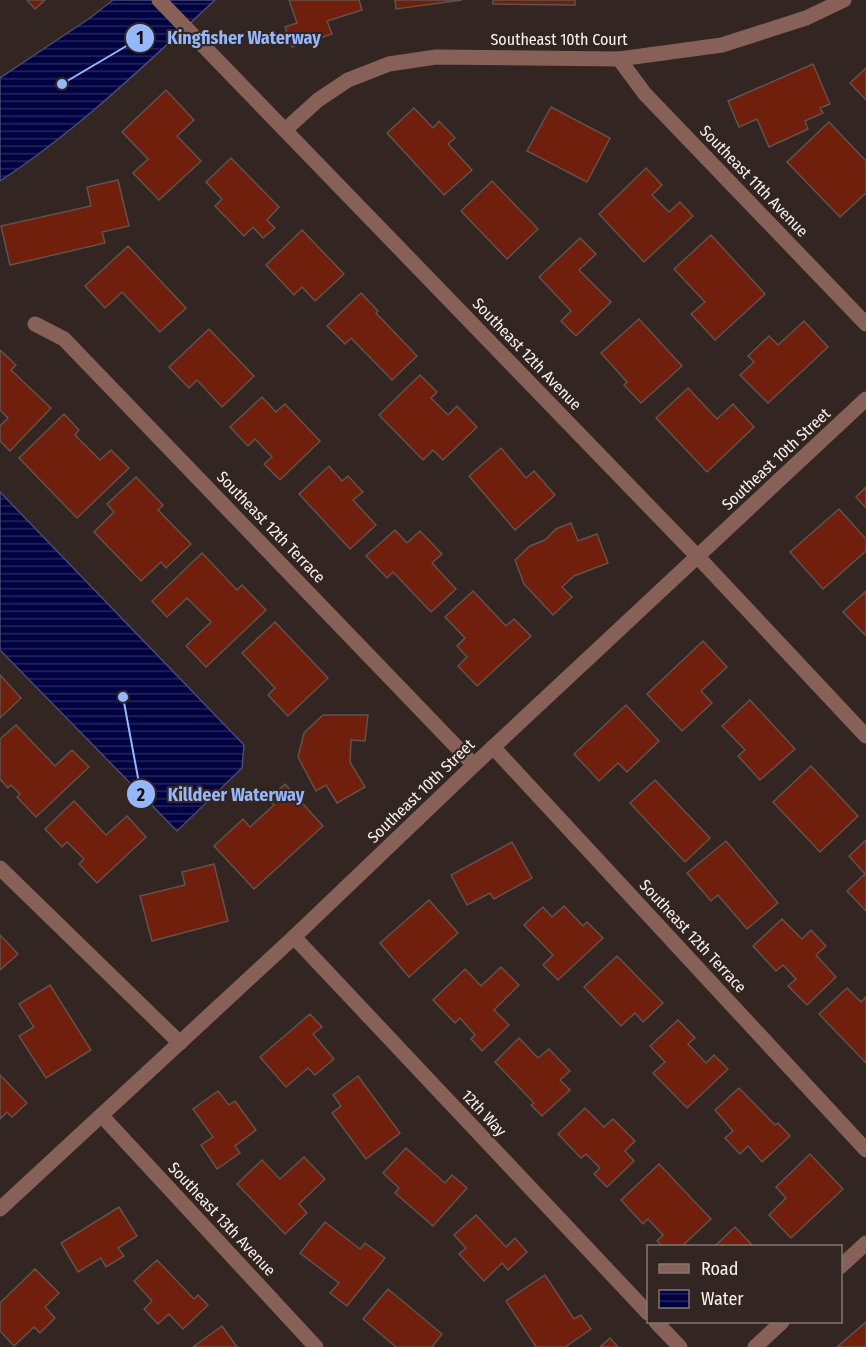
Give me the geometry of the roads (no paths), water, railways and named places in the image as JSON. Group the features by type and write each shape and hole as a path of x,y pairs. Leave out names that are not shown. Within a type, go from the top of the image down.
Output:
{"street":[{"name":"Southeast 12th Avenue","path":"159,0 698,557 866,736"},
{"name":"Southeast 10th Court","path":"285,130 318,100 348,80 389,64 436,57 620,59 722,45 806,18 844,0"},
{"name":"Southeast 11th Avenue","path":"620,59 645,94 866,324"},
{"name":"Southeast 12th Terrace","path":"35,324 64,339 474,765"},
{"name":"Southeast 10th Street","path":"0,1209 294,937 493,747 866,399"},
{"name":"Southeast 12th Terrace","path":"493,747 866,1150"},
{"path":"0,868 180,1042"},
{"name":"12th Way","path":"294,937 647,1312"},
{"name":"Southeast 13th Avenue","path":"102,1116 316,1347"},
{"path":"842,1265 866,1243"},
{"path":"657,1323 680,1347"},
{"path":"754,1347 781,1323"}],"water":[{"path":"113,0 215,0 85,118 0,181 0,78"},
{"path":"0,492 244,745 242,768 177,831 0,650"}],"place":[{"name":"Kingfisher Waterway","path":"62,84"},
{"name":"Killdeer Waterway","path":"123,697"}]}
